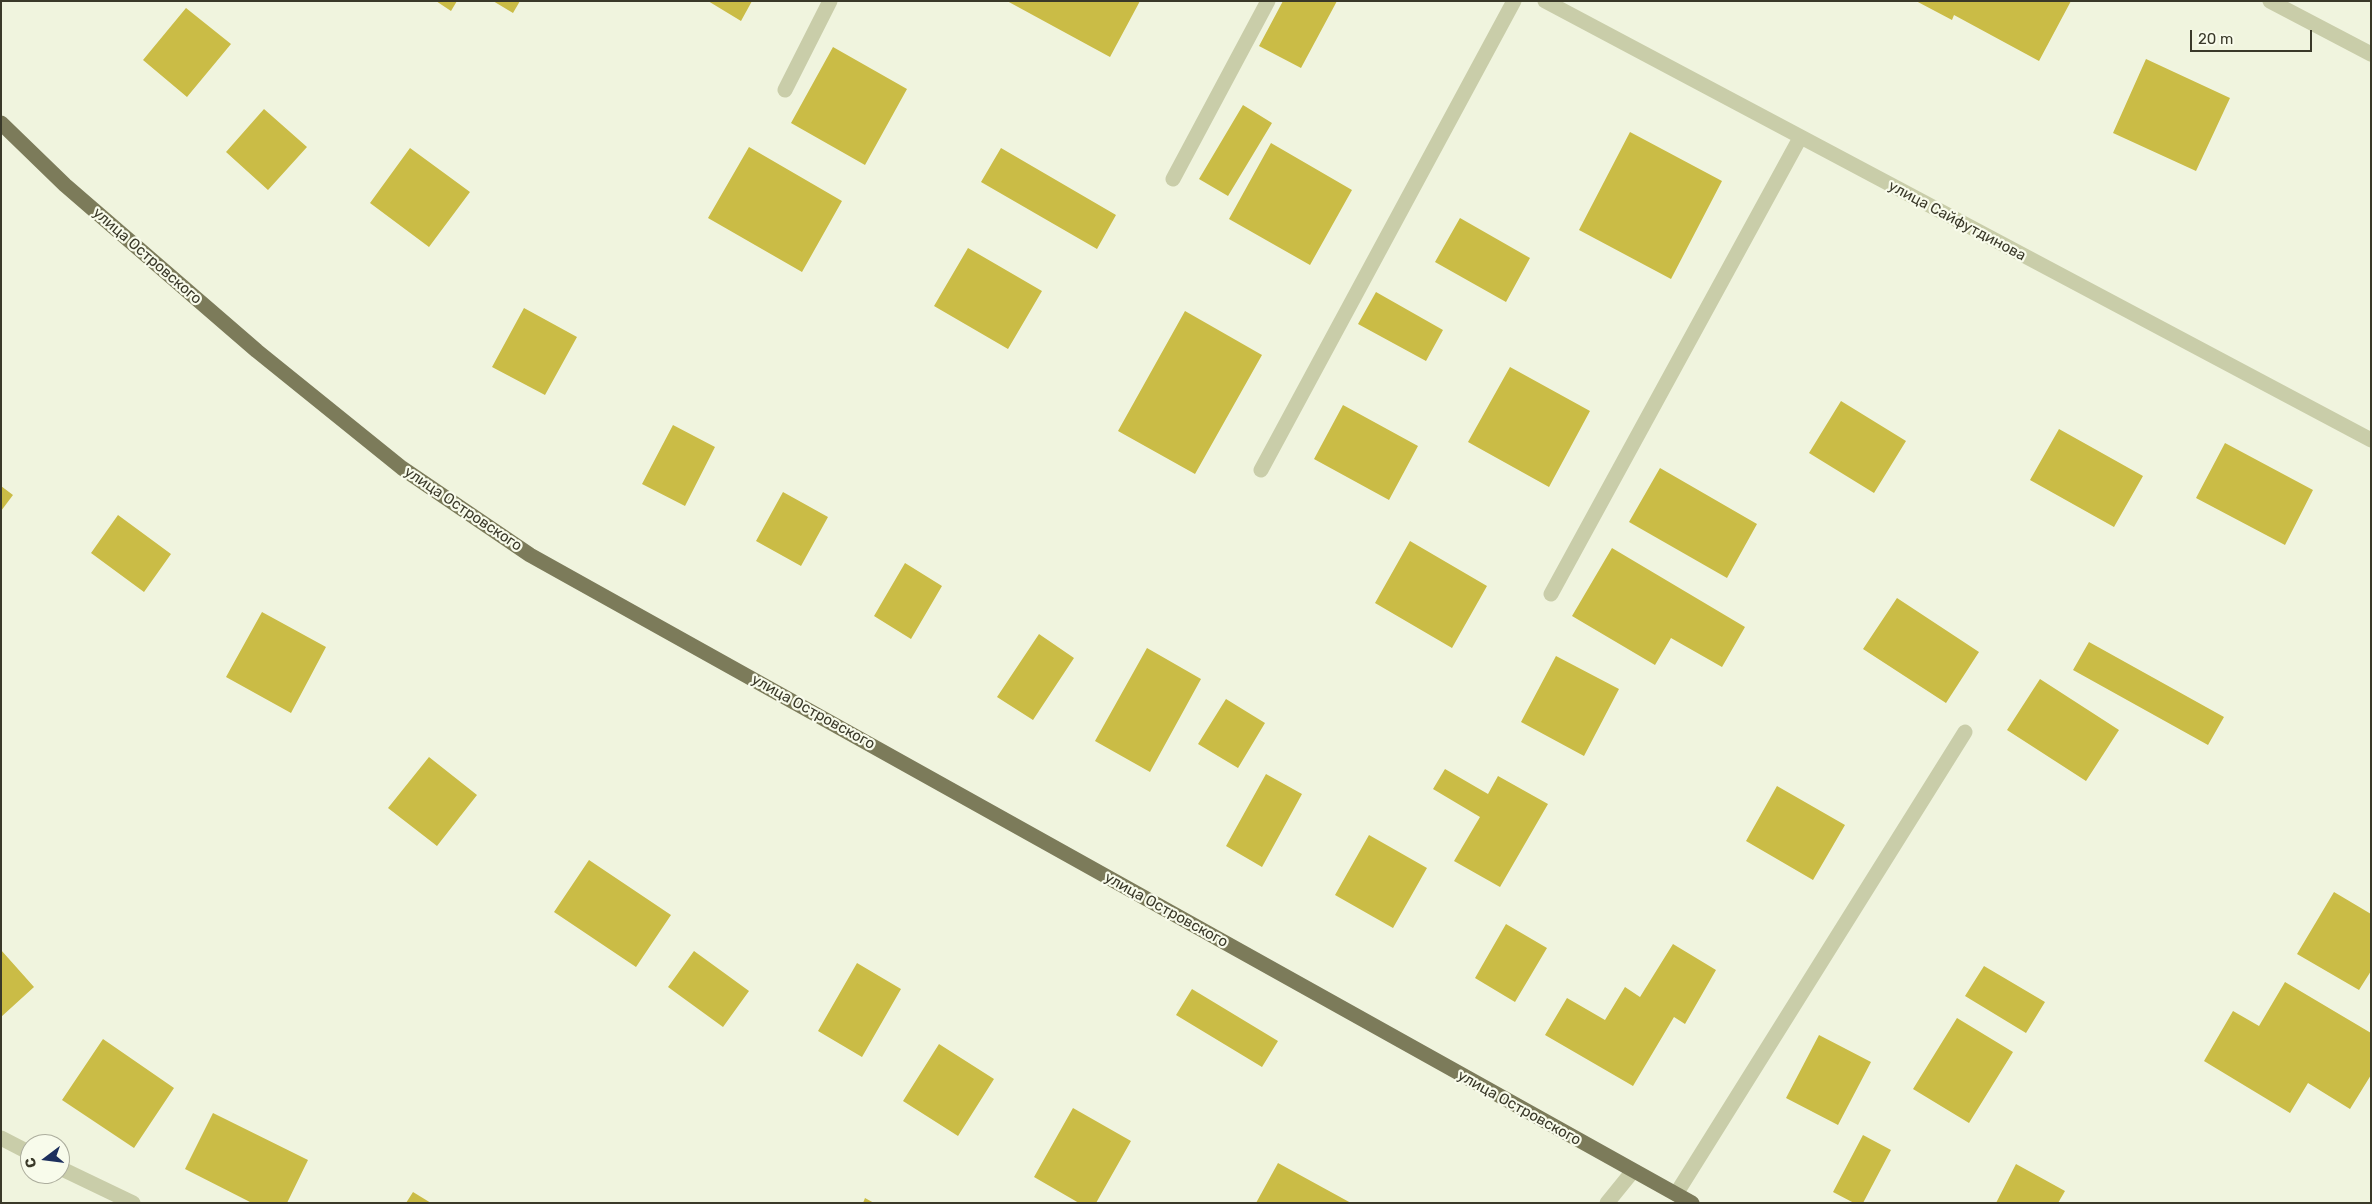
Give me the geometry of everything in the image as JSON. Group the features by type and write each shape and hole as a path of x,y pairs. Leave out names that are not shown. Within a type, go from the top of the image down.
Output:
{"main road":[{"name":"улица Островского","path":"1,123 65,185 256,351 402,468 530,555 1692,1203"}],"street":[{"path":"786,90 830,1"},
{"path":"1173,179 1268,1"},
{"path":"1262,470 1514,1"},
{"name":"улица Сайфутдинова","path":"1545,1 2371,440"},
{"path":"2270,1 2371,54"},
{"path":"1551,594 1800,138"},
{"path":"1676,1194 1965,732"},
{"path":"1,1138 20,1148"},
{"path":"1607,1203 1633,1171"},
{"path":"70,1173 133,1203"}],"building":[{"path":"436,1 457,1 451,11"},
{"path":"493,1 520,1 513,13"},
{"path":"708,1 752,1 741,21"},
{"path":"1007,1 1140,1 1110,57"},
{"path":"1283,1 1337,1 1301,68 1259,46"},
{"path":"1916,1 2071,1 2039,61 1954,15 1952,20"},
{"path":"186,8 231,44 187,97 143,60"},
{"path":"833,47 907,89 865,165 791,123"},
{"path":"2146,59 2230,98 2196,171 2113,133"},
{"path":"1243,105 1272,123 1228,196 1199,179"},
{"path":"264,109 307,147 268,190 226,152"},
{"path":"1630,132 1722,181 1671,279 1579,230"},
{"path":"1271,143 1352,190 1310,265 1229,219"},
{"path":"749,147 842,201 802,272 708,218"},
{"path":"410,148 470,192 429,247 370,203"},
{"path":"1001,148 1116,215 1097,249 981,182"},
{"path":"1460,218 1530,258 1506,302 1435,262"},
{"path":"968,248 1042,291 1008,349 934,306"},
{"path":"1376,292 1443,330 1426,361 1358,324"},
{"path":"524,308 577,337 545,395 492,367"},
{"path":"1185,311 1262,355 1195,474 1118,431"},
{"path":"1510,367 1590,411 1549,487 1468,442"},
{"path":"1841,401 1906,441 1874,493 1809,453"},
{"path":"1343,405 1418,446 1389,500 1314,459"},
{"path":"673,425 715,447 685,506 642,484"},
{"path":"2059,429 2143,476 2114,527 2030,480"},
{"path":"2225,443 2313,490 2285,545 2196,498"},
{"path":"1660,468 1757,524 1727,578 1629,522"},
{"path":"1,486 13,495 1,511"},
{"path":"783,492 828,517 801,566 756,541"},
{"path":"118,515 171,554 144,592 91,553"},
{"path":"1410,541 1487,586 1452,648 1375,603"},
{"path":"1612,548 1745,627 1722,667 1671,638 1655,665 1572,616"},
{"path":"905,563 942,586 911,639 874,616"},
{"path":"1897,598 1979,652 1946,703 1863,649"},
{"path":"262,612 326,647 291,713 226,677"},
{"path":"1039,634 1074,658 1033,720 997,697"},
{"path":"2089,642 2224,717 2208,745 2073,670"},
{"path":"1147,648 1201,679 1150,772 1095,741"},
{"path":"1556,656 1619,689 1584,756 1521,722"},
{"path":"2040,679 2119,730 2086,781 2007,730"},
{"path":"1226,699 1265,723 1238,768 1198,744"},
{"path":"429,757 477,795 437,846 388,808"},
{"path":"1445,769 1488,794 1498,776 1548,804 1500,887 1454,861 1480,817 1433,789"},
{"path":"1266,774 1302,794 1262,867 1226,846"},
{"path":"1777,786 1845,825 1813,880 1746,841"},
{"path":"1369,835 1427,868 1393,928 1335,895"},
{"path":"589,860 671,915 636,967 554,912"},
{"path":"2334,892 2371,914 2371,971 2359,990 2297,954"},
{"path":"1506,924 1547,948 1515,1002 1475,978"},
{"path":"1673,944 1716,970 1685,1024 1674,1017 1633,1086 1545,1035 1567,998 1605,1020 1625,987 1640,997"},
{"path":"1,950 34,987 1,1017"},
{"path":"694,951 749,991 723,1027 668,987"},
{"path":"857,963 901,989 862,1057 818,1031"},
{"path":"1984,966 2045,1002 2026,1033 1965,996"},
{"path":"2285,982 2371,1033 2371,1075 2350,1109 2308,1083 2290,1113 2204,1061 2233,1011 2259,1026"},
{"path":"1192,989 1278,1041 1262,1067 1176,1015"},
{"path":"1957,1018 2013,1052 1969,1123 1913,1089"},
{"path":"1819,1035 1871,1062 1838,1125 1786,1098"},
{"path":"103,1039 174,1088 134,1148 62,1100"},
{"path":"939,1044 994,1079 958,1136 903,1101"},
{"path":"1073,1108 1131,1141 1096,1203 1079,1203 1034,1177"},
{"path":"213,1113 308,1160 287,1203 252,1203 185,1169"},
{"path":"1863,1135 1891,1150 1863,1203 1854,1203 1833,1192"},
{"path":"1278,1163 1351,1203 1256,1203"},
{"path":"2016,1164 2065,1191 2058,1203 1996,1203"},
{"path":"413,1192 431,1203 406,1203"},
{"path":"865,1198 874,1203 863,1203"}]}
